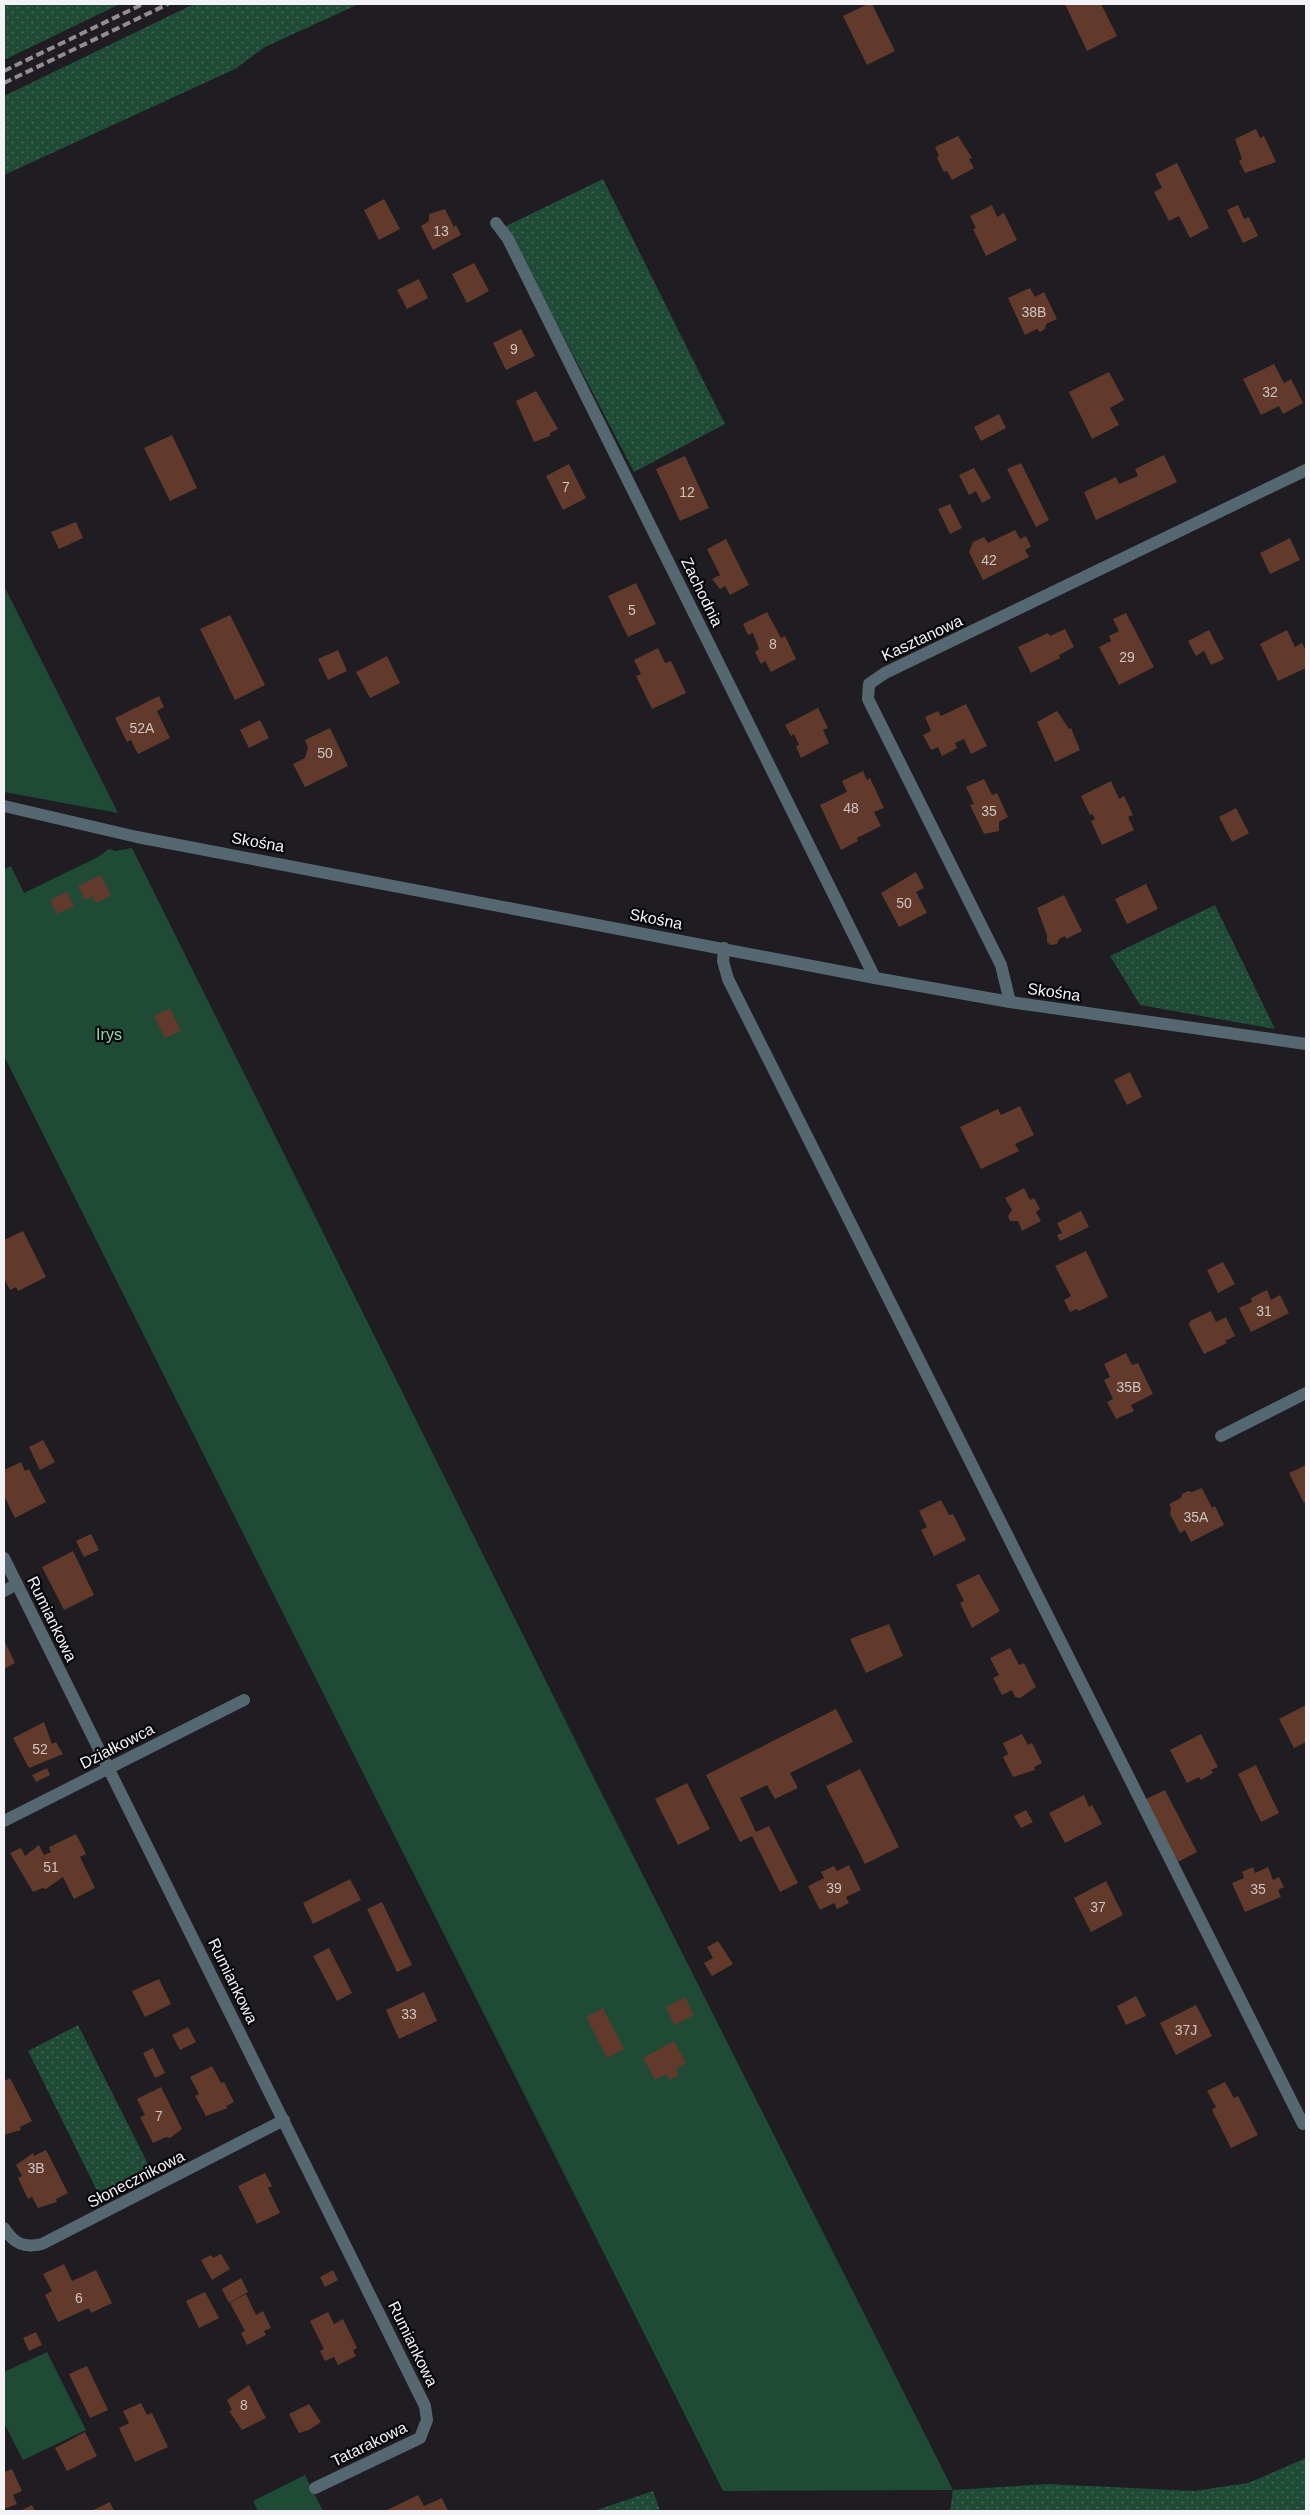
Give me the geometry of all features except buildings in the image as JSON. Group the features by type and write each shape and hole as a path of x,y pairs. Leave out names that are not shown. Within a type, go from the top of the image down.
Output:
{"street":[{"name":"Zachodnia","path":"496,223 512,248 875,978"},
{"name":"Kasztanowa","path":"1010,1002 1001,965 868,699 869,684 885,673 1306,470"},
{"name":"Skośna","path":"4,806 138,837 875,978 1010,1002 1306,1044"},
{"path":"724,948 723,961 733,988 1303,2124"},
{"path":"1221,1436 1306,1393"},
{"name":"Rumiankowa","path":"4,1558 420,2394 428,2420"},
{"path":"4,1591 17,1584"},
{"name":"Działkowca","path":"4,1821 244,1700"},
{"name":"Słonecznikowa","path":"4,2228 15,2242 23,2246 42,2244 284,2120"},
{"name":"Tatarakowa","path":"315,2488 420,2438 428,2420"}],"green space":[{"path":"4,4 120,4 4,60"},
{"path":"194,4 359,4 265,47 235,69 4,175 4,96"},
{"path":"603,179 725,424 634,472 506,226"},
{"path":"4,586 118,813 4,792"},
{"name":"Irys","path":"132,848 598,1786 953,2490 723,2491 4,1056 4,869 11,866 24,893 98,857 109,849 116,851"},
{"path":"1215,905 1275,1029 1140,1005 1110,956"},
{"path":"78,2025 152,2172 101,2199 28,2051"},
{"path":"47,2352 86,2430 23,2460 4,2423 4,2372"},
{"path":"1306,2458 1306,2511 950,2511 953,2490 1048,2484 1194,2491 1248,2483"},
{"path":"305,2475 323,2511 258,2511 253,2501"},
{"path":"653,2491 660,2511 594,2511"}],"railway":[{"path":"4,71 143,4"},
{"path":"4,83 168,4"}]}
